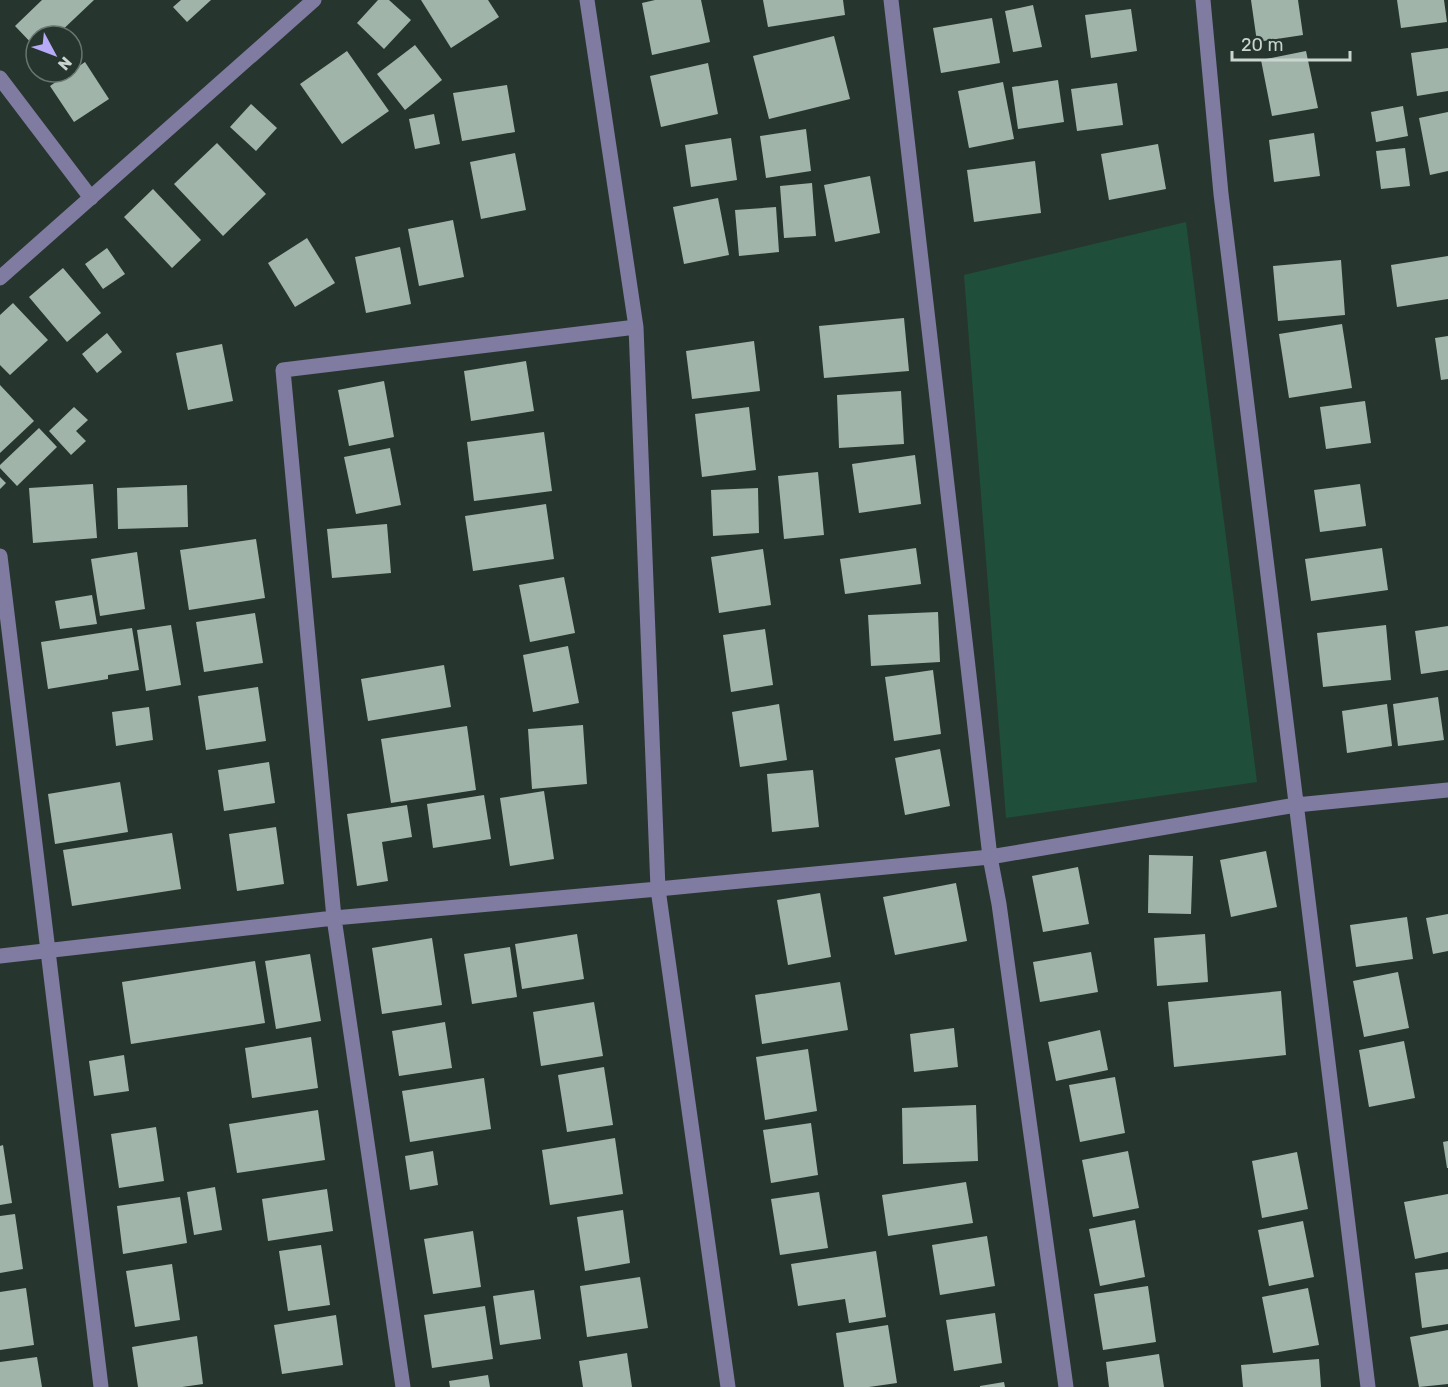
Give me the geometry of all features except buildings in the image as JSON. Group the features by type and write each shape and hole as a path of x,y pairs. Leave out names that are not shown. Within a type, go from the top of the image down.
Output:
{"street":[{"path":"0,278 314,0"},
{"path":"587,0 636,327 658,889 728,1387"},
{"path":"891,0 990,857 999,904 1066,1387"},
{"path":"1203,0 1221,194 1368,1387"},
{"path":"0,78 91,198"},
{"path":"403,1387 334,918 283,370 636,327"},
{"path":"0,556 101,1387"},
{"path":"0,956 334,918 990,857 1296,805 1448,790"}],"green space":[{"path":"1186,222 1257,782 1006,818 964,275"}]}
